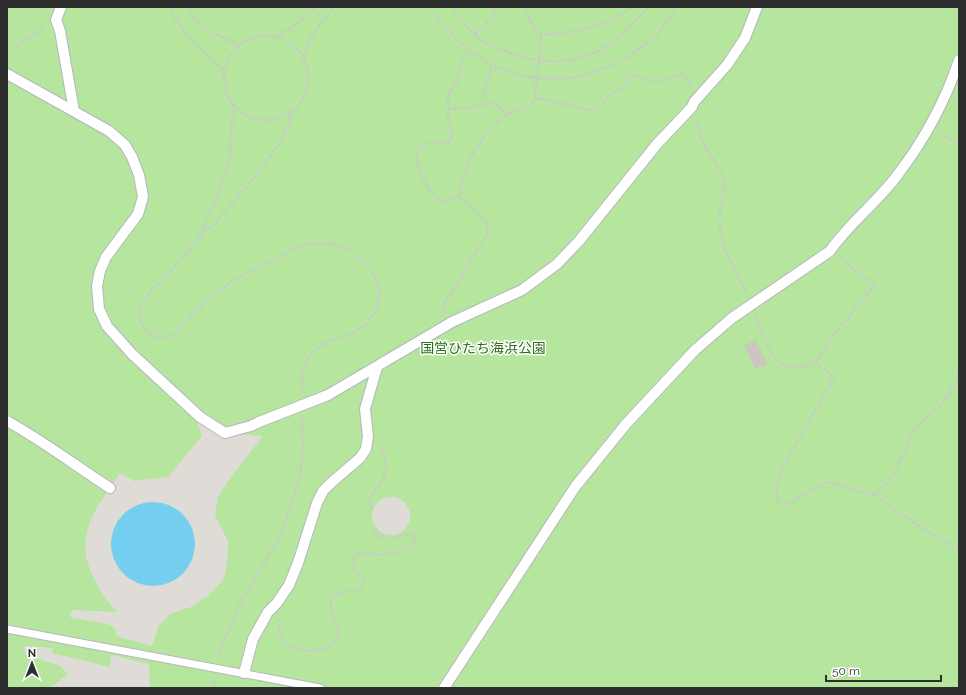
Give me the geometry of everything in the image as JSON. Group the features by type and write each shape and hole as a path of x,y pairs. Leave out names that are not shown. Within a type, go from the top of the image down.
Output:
{"street":[{"path":"61,7 56,20 60,31 74,112"},
{"path":"7,74 109,131 125,145 132,157 139,175 143,197 138,214 106,258 100,271 97,286 99,309 107,326 132,354 200,417 225,433 251,426 328,395 452,322 522,290 557,264 579,241 657,144 692,107 694,102 726,65 745,38 757,7"},
{"path":"444,688 575,487 626,424 695,350 732,318 830,251 841,236 871,206 899,173 940,106 959,60"},
{"path":"244,673 253,639 268,612 277,603 289,585 298,563 317,503 323,491 360,458 366,449 368,436 365,409 376,367"},
{"path":"7,421 35,437 110,488"}],"lane":[{"path":"7,629 320,688"}],"path":[{"path":"170,7 181,28 224,70"},
{"path":"188,7 200,24 217,36 240,45"},
{"path":"275,37 298,23 315,7"},
{"path":"303,58 310,40 320,23 335,7"},
{"path":"427,7 469,50 502,69 542,79 584,76 604,70 628,58 655,36 677,7"},
{"path":"452,7 482,41 534,60 557,62 592,54 614,42 648,7"},
{"path":"475,34 493,16 495,7"},
{"path":"526,7 526,11 536,31 542,34 572,33 598,26 632,7"},
{"path":"7,51 56,20"},
{"path":"460,196 466,168 481,140 504,117 530,106 536,96 542,34"},
{"path":"266,36 275,37 289,43 303,58 308,72 307,86 302,100 292,111 274,119 255,119 243,113 233,104 227,94 224,82 224,70 230,55 240,45 253,38 266,36"},
{"path":"460,196 442,201 434,197 425,183 417,162 417,154 422,147 430,143 450,142 452,136 448,109 449,94 456,84 461,64 469,50"},
{"path":"482,104 492,64"},
{"path":"536,96 591,110 598,108 631,78 638,76 657,81 681,74 690,81 692,92"},
{"path":"448,109 469,108 482,104 494,103 502,110 510,114"},
{"path":"233,104 230,156 223,182 200,236 187,253 142,303 140,315 141,325 147,332 157,338 168,337 178,330 207,300 234,280 296,249 309,244 331,244 349,250 371,269 380,290 377,308 367,324 353,333 335,338 322,345 309,356 302,372 302,398"},
{"path":"692,107 701,139 719,169 725,184 720,211 720,229 724,247 749,298"},
{"path":"200,236 214,225 253,180 280,142 290,122 292,111"},
{"path":"940,133 959,143"},
{"path":"452,322 443,306 487,234 488,224 460,196"},
{"path":"754,312 771,352 777,360 792,367 800,367 814,362 875,285 837,256"},
{"path":"814,362 834,378 788,458 776,487 777,501 786,505 828,482 875,495 900,514 959,550"},
{"path":"875,495 892,478 915,430 940,406 948,396 959,376"},
{"path":"213,688 219,652 241,601 283,530 291,507 300,477 303,448 302,412"},
{"path":"368,436 382,450 385,464 384,477 374,490 368,503 373,508"},
{"path":"277,603 280,632 288,644 300,651 317,651 331,644 338,635 337,623 330,610 331,598 337,593 354,591 362,588 364,581 360,574 351,568 356,554 362,552 381,555 397,552 410,547 416,539 413,533 390,539 380,539 374,536 376,528"}],"green space":[{"name":"国営ひたち海浜公園","path":"7,7 959,7 959,688 7,688"}],"shaded area":[{"path":"197,421 225,433 263,436 230,478 218,497 215,515 228,541 227,564 224,579 208,596 191,607 172,613 159,625 152,646 116,636 116,629 111,625 70,617 72,610 117,612 103,595 91,573 86,557 85,543 89,524 97,507 120,473 134,481 168,477 202,436"},
{"path":"387,497 395,497 405,502 409,509 409,523 405,530 395,535 387,535 377,530 375,527 372,520 372,512 377,502 380,500"},
{"path":"24,646 53,648 52,653 110,667 111,655 149,664 150,688 50,688 68,674 60,666 25,654"}],"water":[{"path":"145,502 161,502 177,509 188,520 195,536 195,552 192,560 183,574 177,579 161,586 145,586 129,579 118,568 111,552 111,536 118,520 129,509"}],"building":[{"path":"756,340 767,364 755,369 744,345"}]}
